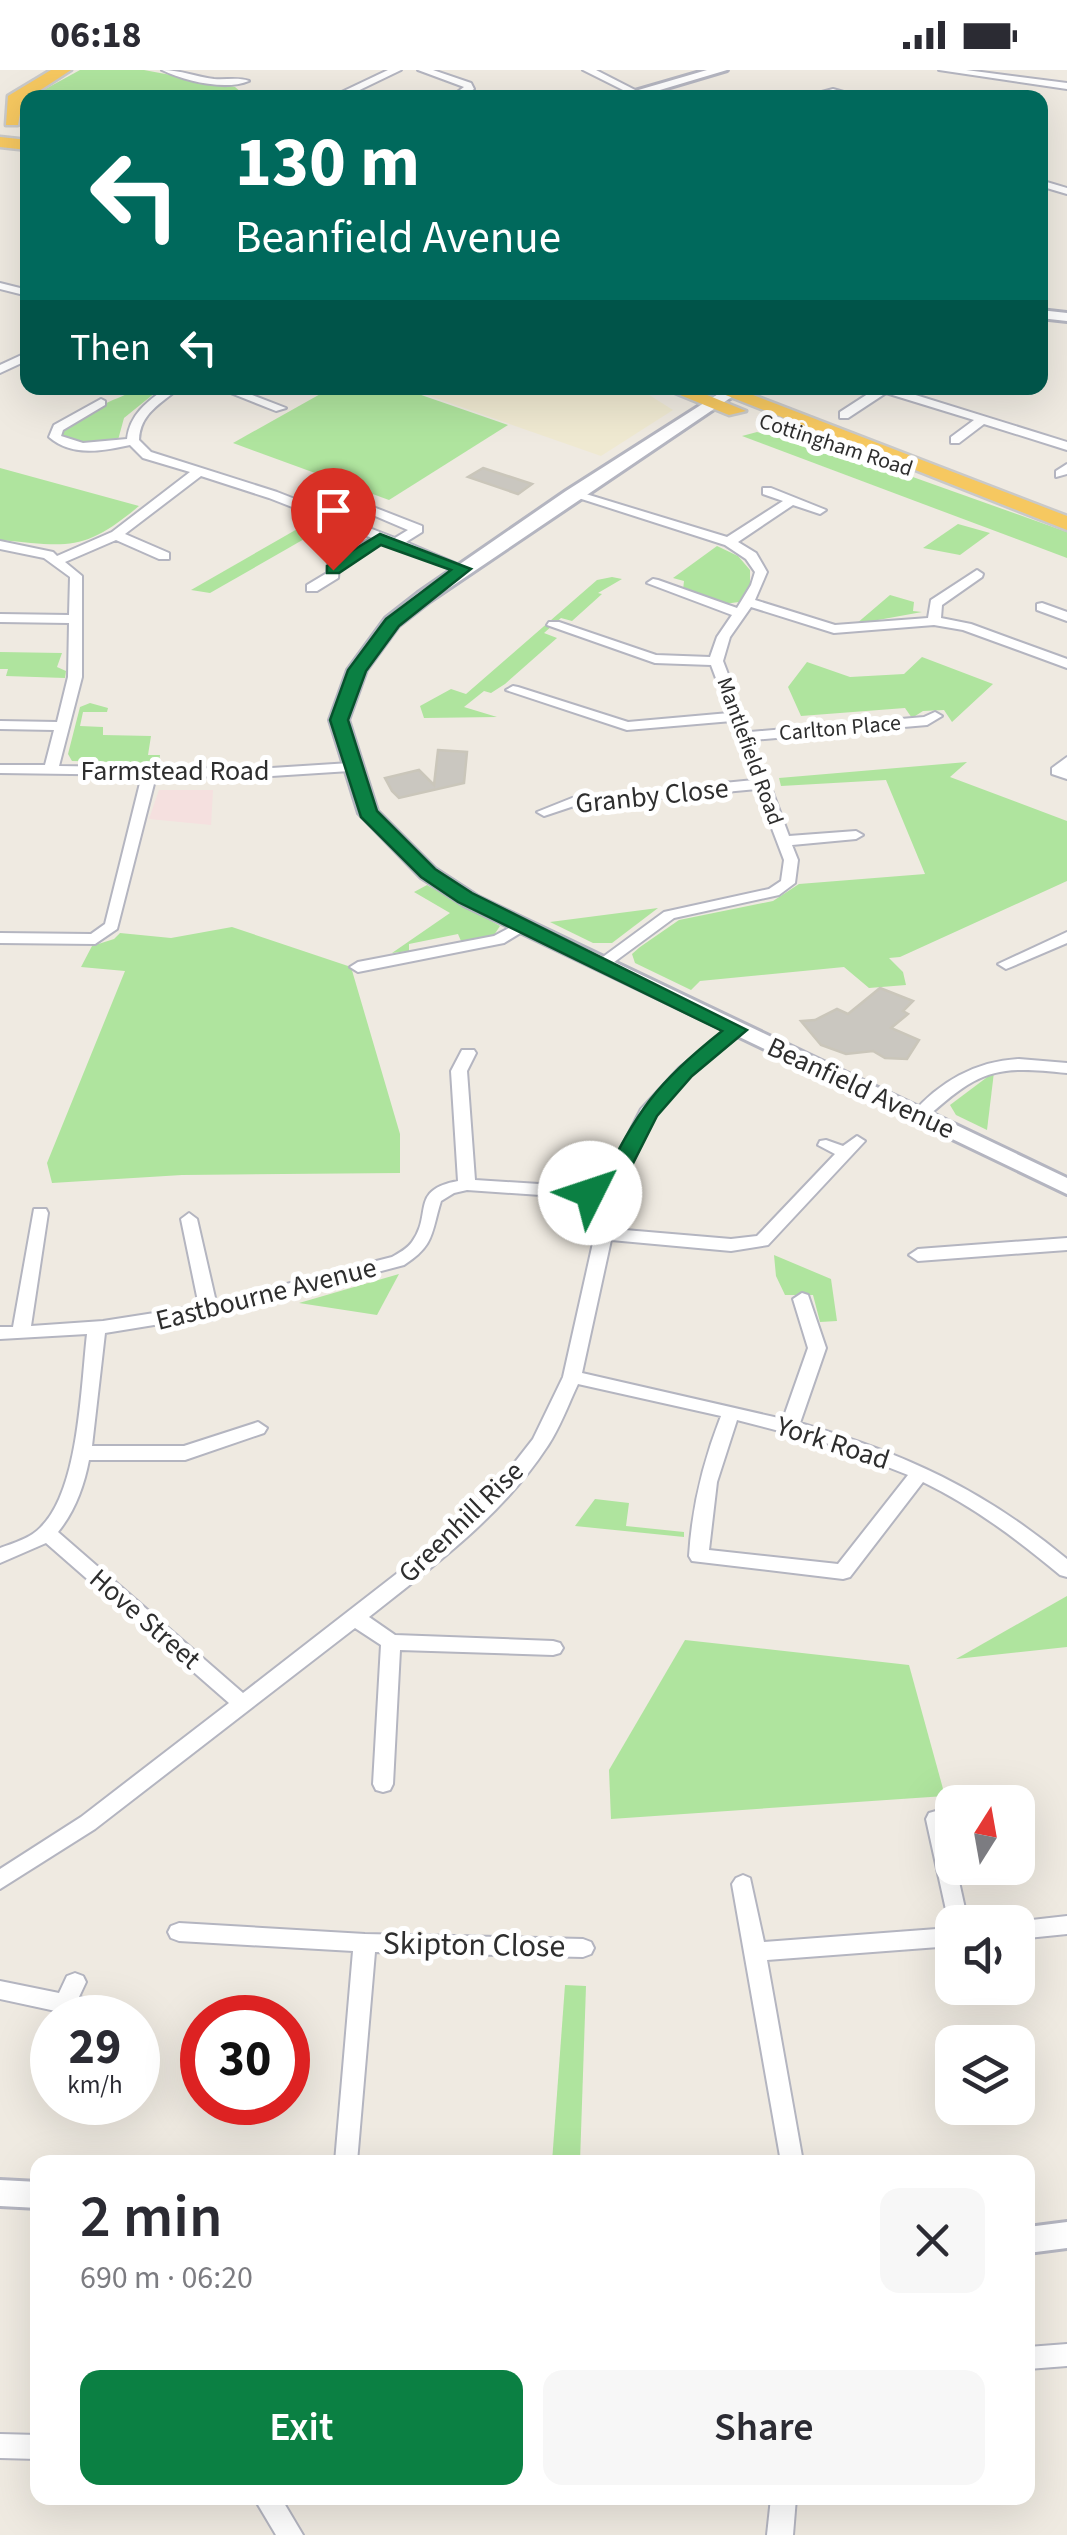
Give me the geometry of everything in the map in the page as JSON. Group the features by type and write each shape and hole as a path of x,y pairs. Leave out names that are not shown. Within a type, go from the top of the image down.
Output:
{"highway":[{"path":"28,90 63,70"},
{"path":"5,127 11,104 20,97"},
{"name":"Cottingham Road","path":"723,395 1067,524"}],"street":[{"path":"167,70 215,82 246,81"},
{"path":"352,90 396,70"},
{"path":"423,70 447,72 468,85 468,90"},
{"path":"588,70 632,90"},
{"path":"644,90 721,70"},
{"path":"944,70 1067,86"},
{"path":"1006,81 1006,90"},
{"path":"133,441 140,414 164,395"},
{"path":"244,395 280,408"},
{"name":"Beanfield Avenue","path":"719,395 392,622 362,660 339,720 350,767 368,813 428,873 522,926 1067,1187"},
{"path":"844,415 874,395"},
{"path":"907,395 1067,446"},
{"path":"101,403 58,428 58,440 78,446 133,441"},
{"path":"955,440 983,419"},
{"path":"133,441 147,455 273,495 463,569"},
{"path":"58,560 116,535 198,472"},
{"path":"767,492 820,510"},
{"path":"572,494 729,542 792,500"},
{"path":"346,500 418,529 395,544"},
{"path":"116,535 164,556"},
{"path":"312,588 333,575 333,566 380,539"},
{"name":"Mantlefield Road","path":"601,965 669,916 774,892 788,883 791,860 716,661 717,645 745,608 761,572 751,556 729,542"},
{"path":"0,546 58,560 76,576 75,677 51,770"},
{"path":"934,621 936,603 976,574"},
{"path":"664,584 834,629 934,621 966,627 1067,664"},
{"path":"1042,607 1067,617"},
{"path":"0,618 76,619"},
{"path":"554,625 655,658 716,661"},
{"path":"513,690 627,726 736,716"},
{"name":"Carlton Place","path":"743,736 927,721 935,716"},
{"path":"0,724 64,726"},
{"path":"1067,761 1056,771 1067,775"},
{"name":"Farmstead Road","path":"0,769 256,773 350,767"},
{"path":"0,938 96,939 112,926 150,772"},
{"name":"Granby Close","path":"544,812 572,802 760,784"},
{"path":"784,841 834,832 856,836"},
{"path":"358,967 380,969 499,940 522,926"},
{"path":"1018,964 1067,937"},
{"name":"Greenhill Rise","path":"0,1880 88,1823 354,1618 438,1552 508,1485 541,1442 572,1376 604,1234 607,1194 647,1113 685,1071 736,1030"},
{"path":"468,1054 459,1071 466,1185 607,1194"},
{"path":"919,1115 960,1080 985,1066 1021,1063 1067,1068"},
{"path":"604,1234 731,1245 762,1241 851,1147 826,1145"},
{"name":"Eastbourne Avenue","path":"0,1333 96,1331 210,1314 398,1261 418,1247 437,1193 466,1185"},
{"path":"21,1333 40,1213"},
{"path":"189,1219 210,1314"},
{"path":"918,1255 1067,1244"},
{"path":"790,1426 817,1348 802,1298"},
{"path":"0,1556 48,1533 64,1511 78,1453 96,1331"},
{"name":"York Road","path":"572,1376 790,1426 920,1473 999,1513 1067,1570"},
{"path":"732,1412 707,1472 700,1506 698,1556 844,1572 920,1473"},
{"path":"78,1453 185,1452 258,1428"},
{"name":"Hove Street","path":"48,1533 243,1704"},
{"path":"354,1618 391,1642 544,1654"},
{"path":"383,1784 391,1642"},
{"path":"743,1884 791,2155"},
{"path":"1035,1928 1067,1925"},
{"name":"Skipton Close","path":"180,1932 569,1954"},
{"path":"755,1952 935,1938"},
{"name":"Skipton Close","path":"347,2155 365,1943"},
{"path":"0,1990 73,1995"},
{"path":"0,2193 30,2195"},
{"path":"1035,2239 1067,2235"},
{"path":"1035,2357 1067,2355"},
{"path":"0,2446 30,2447"},
{"path":"271,2505 290,2535"},
{"path":"780,2535 783,2505"}],"shaded area":[{"path":"427,395 649,395 673,410 601,456"},
{"path":"159,790 213,790 211,825 149,819"}],"green space":[{"path":"80,70 144,70 239,90 44,90"},
{"path":"124,395 152,395 124,418 118,440 87,443 60,437 84,414"},
{"path":"319,395 421,395 508,425 389,500 233,443"},
{"path":"757,432 854,456 1067,532 1067,558 742,436"},
{"path":"0,468 139,506 103,532 74,543 0,540"},
{"path":"313,520 327,526 210,593 191,590"},
{"path":"958,524 990,533 960,555 923,548"},
{"path":"717,546 738,556 750,570 750,587 739,602 724,604 683,590 684,581 673,578"},
{"path":"622,579 598,593 602,594 572,621 561,618 544,633 557,638 505,684 491,693 484,691 464,707 497,717 424,718 420,706 451,689 466,694 597,580"},
{"path":"890,595 914,602 913,611 922,612 856,624"},
{"path":"0,652 62,653 57,667 66,671 65,678 6,676 8,669 0,669"},
{"path":"922,657 993,684 952,722 944,710 923,711 912,718 905,708 801,716 788,687 807,662 850,677 904,674"},
{"path":"90,703 108,708 107,712 83,712 80,726 103,727 103,735 151,736 148,755 160,755 159,763 72,761 68,754 80,707"},
{"path":"967,762 950,777 1067,821 1067,881 900,957 889,958 903,972 906,985 869,988 844,967 700,981 691,990 635,963 632,954 679,920 773,901 799,884 925,874 886,780 781,786 779,778"},
{"path":"427,885 500,926 494,935 461,941 458,934 409,944 409,951 392,953 450,913 414,892"},
{"path":"658,908 612,943 593,943 550,922"},
{"path":"232,927 351,967 400,1134 400,1173 182,1175 52,1183 47,1163 125,971 81,967 92,946 120,933 171,938"},
{"path":"994,1072 987,1130 956,1115 950,1105"},
{"path":"774,1255 831,1279 837,1321 820,1322 813,1295 785,1295 776,1276"},
{"path":"399,1274 377,1315 299,1303"},
{"path":"595,1499 629,1503 626,1526 684,1532 684,1537 575,1526"},
{"path":"1067,1596 1067,1647 956,1659"},
{"path":"685,1640 909,1665 942,1785 935,1785 935,1797 611,1819 609,1770"},
{"path":"565,1985 586,1986 580,2155 553,2155"}],"building":[{"path":"483,468 532,484 518,494 468,477"},
{"path":"438,750 467,752 464,783 399,798 385,778 419,770 434,785"},
{"path":"880,988 913,1001 903,1011 908,1014 891,1028 919,1040 907,1059 885,1058 873,1051 846,1054 821,1045 801,1021 815,1020 837,1009 848,1014"}],"route":[{"path":"333,570 333,566 380,539 463,569 392,622 357,670 339,720 350,767 368,813 428,873 465,898 736,1030 685,1071 647,1113 607,1194 590,1193"}]}
